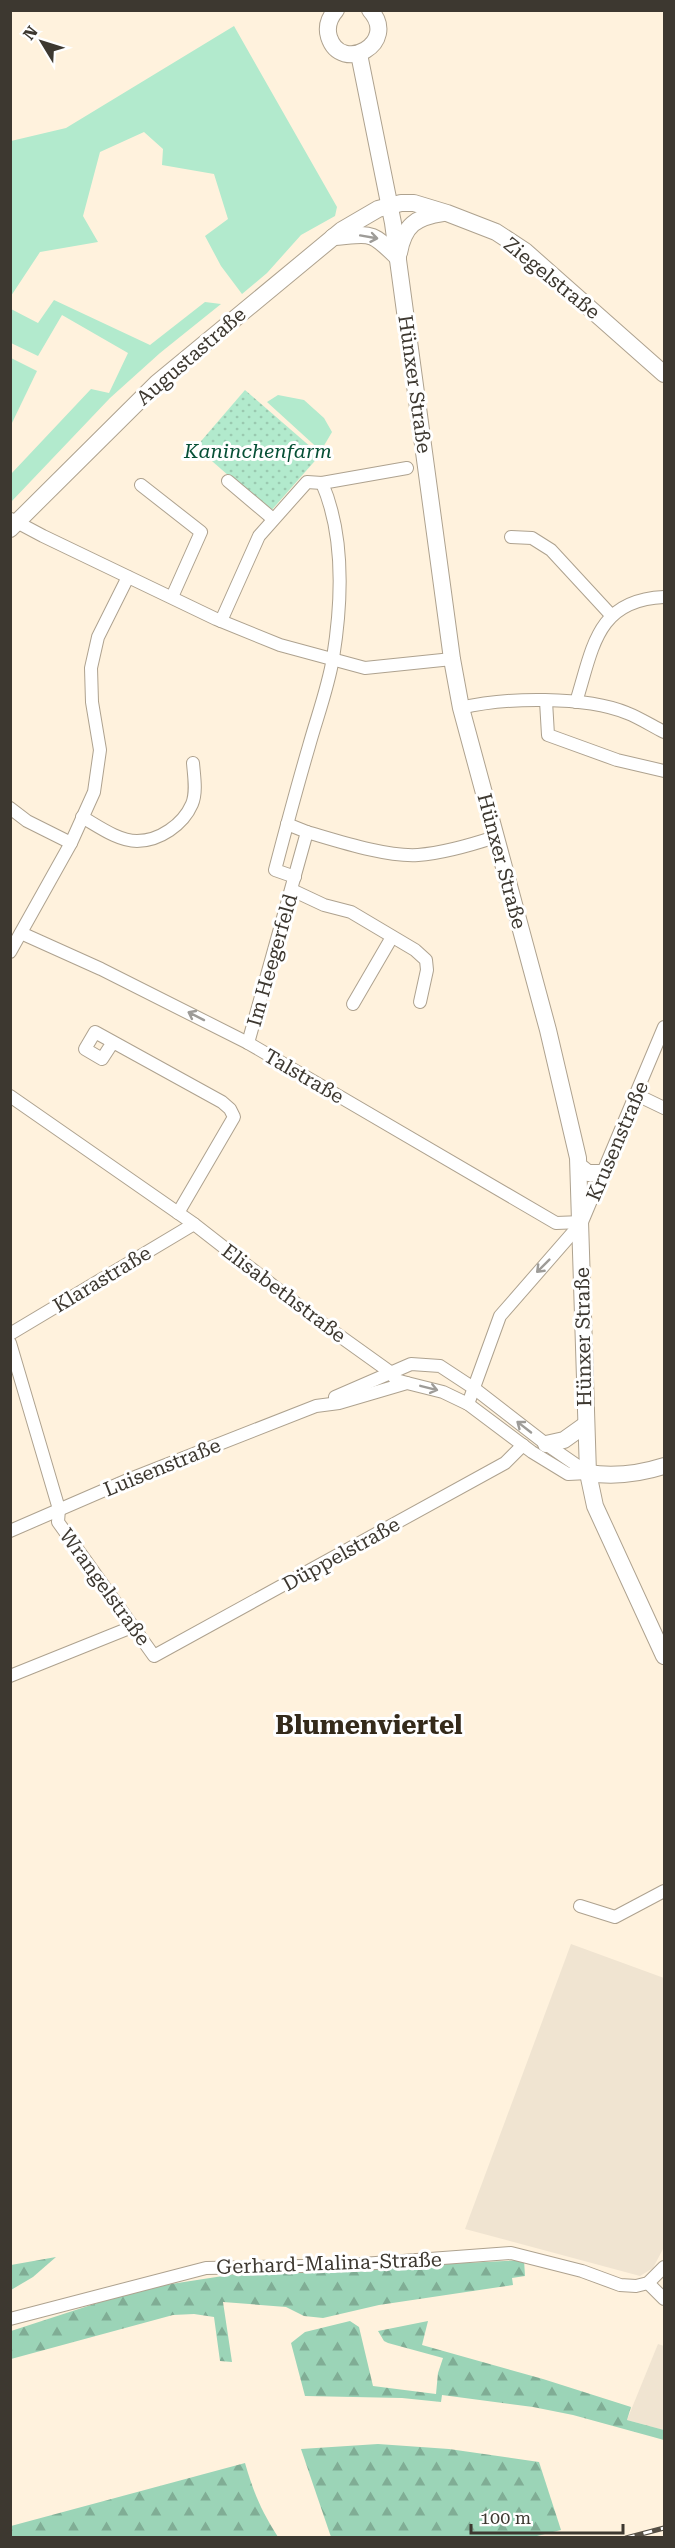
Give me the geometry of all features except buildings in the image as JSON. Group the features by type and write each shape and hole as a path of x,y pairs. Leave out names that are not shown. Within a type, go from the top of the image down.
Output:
{"main road":[{"path":"329,13 328,26 331,42 343,53 359,54 367,50 377,38 377,22 370,10"},
{"name":"Hünxer Straße","path":"359,54 390,205 452,659 461,708 548,1030 579,1166 588,1473 595,1506 664,1656"},
{"name":"Ziegelstraße","path":"390,205 414,203 496,232 525,251 664,374"},
{"name":"Augustastraße","path":"13,523 158,383 332,237 357,220 390,205"},
{"path":"398,258 401,242 414,222 424,215 447,213"},
{"path":"332,237 369,235 382,240 398,258"},
{"path":"579,1166 588,1173 602,1173"},
{"path":"546,1444 564,1440 585,1425"},
{"path":"588,1473 612,1476 664,1466"}],"street":[{"path":"221,621 259,536 307,482 322,483 407,468"},
{"path":"228,482 273,519"},
{"name":"Im Heegerfeld","path":"295,877 275,870 333,659 338,613 339,568 332,506 322,483"},
{"path":"141,485 201,532 172,597"},
{"path":"13,523 221,621 280,645 365,668 452,659"},
{"path":"511,537 532,538 551,550 611,615"},
{"path":"10,952 71,843 94,792 100,750 92,702 91,668 98,637 128,577"},
{"path":"576,702 597,634 611,615 627,605 664,597"},
{"path":"546,701 548,735 616,760 664,771"},
{"path":"461,708 546,701 576,702 626,712 664,732"},
{"path":"82,817 111,834 136,841 161,837 178,823 192,804 195,786 193,763"},
{"path":"10,808 27,821 71,843"},
{"path":"287,824 363,848 416,855 469,845 495,837"},
{"name":"Im Heegerfeld","path":"248,1043 307,832"},
{"path":"292,890 324,905 351,912 415,950 426,960 427,970 420,1002"},
{"name":"Talstraße","path":"21,933 101,969 248,1043 556,1222"},
{"path":"353,1004 392,937"},
{"name":"Krusenstraße","path":"582,1222 664,1027"},
{"path":"114,1042 222,1102 230,1109 234,1117 231,1126 178,1213"},
{"path":"637,1095 664,1108"},
{"name":"Elisabethstraße","path":"10,1096 194,1224 316,1319 390,1372"},
{"path":"560,1248 561,1231 556,1222 582,1222"},
{"path":"468,1404 500,1316 527,1282 582,1222"},
{"name":"Klarastraße","path":"10,1334 194,1224"},
{"name":"Wrangelstraße","path":"10,1343 59,1509 58,1522 154,1656"},
{"name":"Luisenstraße","path":"10,1531 130,1479 292,1416 411,1364 440,1366 475,1389 588,1473"},
{"path":"390,1372 396,1380 443,1392 468,1404 550,1465 568,1474 588,1473"},
{"name":"Luisenstraße","path":"316,1406 339,1403 407,1383"},
{"name":"Düppelstraße","path":"154,1656 506,1463 523,1445"},
{"path":"10,1676 132,1627"},
{"path":"580,1906 615,1917 664,1891"},
{"name":"Gerhard-Malina-Straße","path":"10,2319 206,2268 350,2265 511,2253 582,2271 620,2285 636,2286 648,2283"},
{"path":"664,2267 648,2283 664,2299"}],"shaded area":[{"path":"571,1944 664,1978 664,2247 653,2268 640,2276 465,2229"},
{"path":"658,2344 664,2346 664,2430 627,2420"}],"green space":[{"path":"234,26 337,207 335,216 301,235 267,273 242,294 221,266 205,236 228,219 214,174 162,165 163,149 144,132 100,152 83,216 98,242 40,252 11,296 11,141 66,128"},
{"path":"54,300 150,345 205,302 221,304 160,353 110,398 11,502 11,474 91,389 109,393 128,353 62,315 38,356 11,343 11,309 38,323"},
{"path":"11,358 37,371 11,425"},
{"name":"Kaninchenfarm","path":"245,390 320,455 270,512 196,447"},
{"path":"278,395 304,400 324,418 332,432 322,449 323,453 267,402"},
{"path":"56,2257 33,2277 11,2290 11,2265"},
{"path":"524,2260 525,2276 512,2278 513,2285 379,2305 323,2318 304,2316 286,2307 223,2302 232,2362 220,2361 214,2317 194,2314 173,2315 11,2359 11,2331 128,2293 158,2286 236,2274"},
{"path":"350,2321 359,2327 373,2386 436,2394 438,2373 443,2358 388,2343 378,2331 428,2321 422,2345 543,2379 631,2407 627,2420 664,2430 664,2440 573,2415 533,2407 442,2395 441,2402 402,2398 305,2396 291,2343 305,2332"},
{"path":"378,2444 449,2449 539,2462 561,2530 529,2538 331,2537 301,2449"},
{"path":"245,2463 258,2502 278,2537 11,2537 11,2526"}],"railway":[{"path":"626,2538 664,2528"}],"district":[{"name":"Blumenviertel","path":"369,1725"}]}
